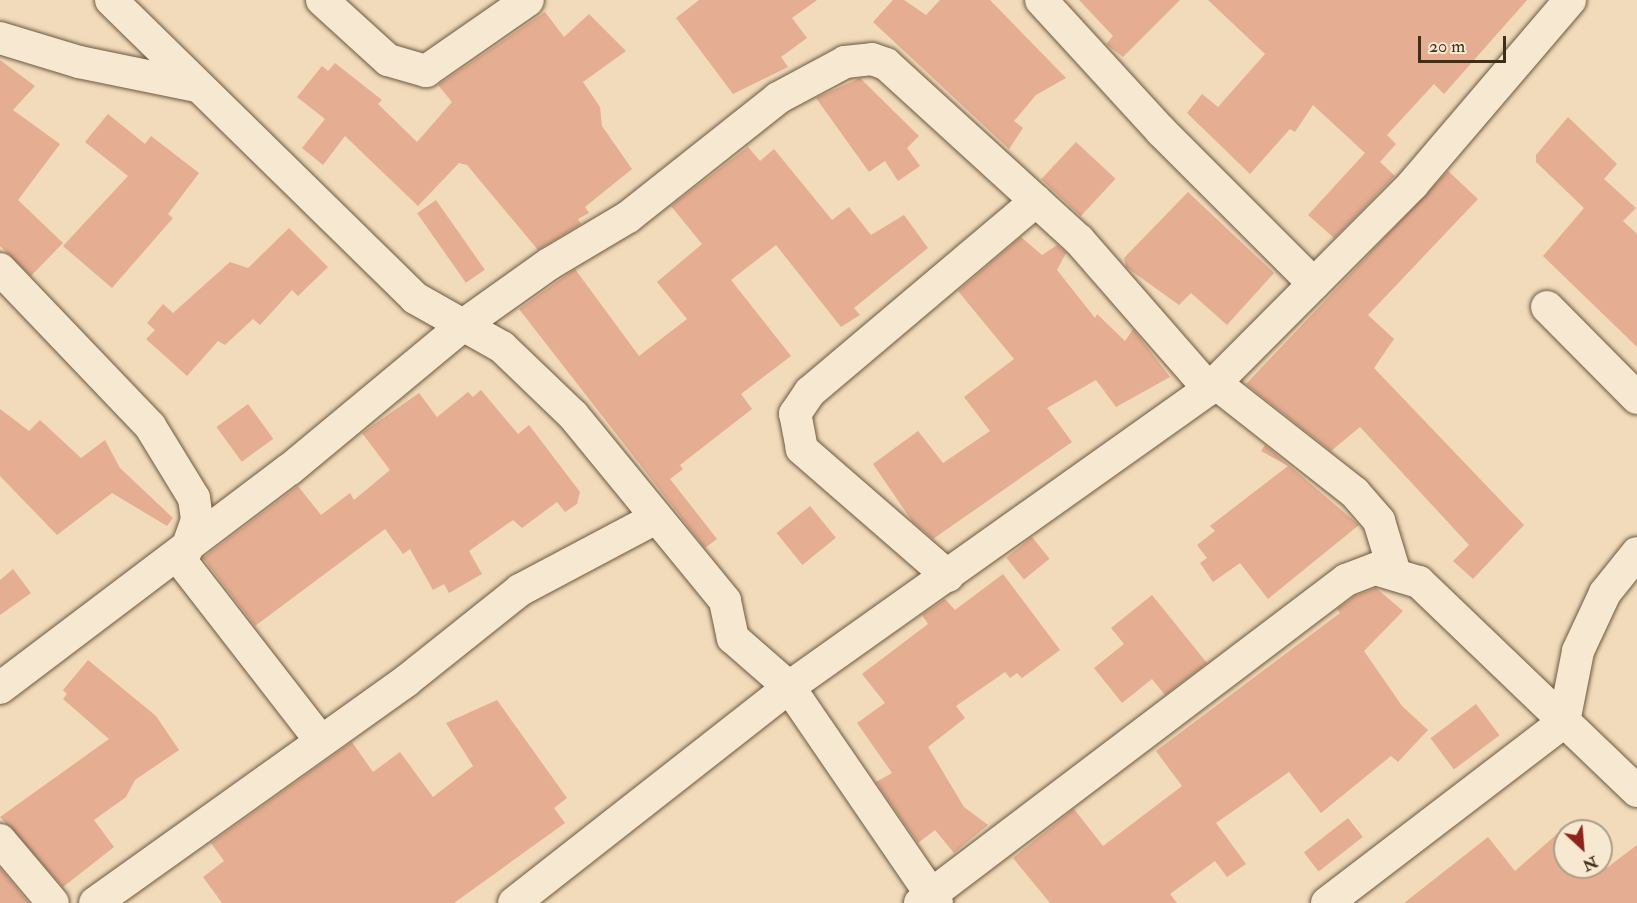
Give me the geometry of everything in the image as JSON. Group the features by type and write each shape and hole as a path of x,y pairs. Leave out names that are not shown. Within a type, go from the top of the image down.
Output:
{"street":[{"path":"111,0 196,86 415,298 466,323 529,370 573,415 725,601 733,638 789,687 929,900 1346,580 1375,569 1394,570 1419,582 1637,791"},
{"path":"322,0 388,60 415,71 426,71 528,0"},
{"path":"1041,0 1161,131 1314,284"},
{"path":"514,903 789,687 948,576 1211,385 1413,184 1570,0"},
{"path":"0,38 79,62 196,86"},
{"path":"0,688 185,544 290,469 466,323 549,264 628,217 778,98 845,62 872,59 886,64 1079,240 1211,385 1355,493 1379,521 1394,570"},
{"path":"948,576 802,449 795,414 810,392 923,302 1036,201"},
{"path":"0,269 150,426 194,498 197,520 185,544 182,562 199,590 320,740"},
{"path":"1547,307 1637,398"},
{"path":"95,903 320,740 406,681 520,590 656,518"},
{"path":"1327,903 1564,722 1578,651 1605,593 1637,553"},
{"path":"0,840 53,903"}],"building":[{"path":"699,0 817,0 792,18 807,38 781,57 788,67 733,94 676,18"},
{"path":"893,0 904,0 926,15 940,0 990,0 1066,78 1036,95 1014,121 1023,128 1009,149 873,22"},
{"path":"1079,0 1180,0 1123,57 1106,44 1113,36"},
{"path":"1208,0 1527,0 1444,94 1434,84 1387,135 1396,144 1380,162 1395,176 1334,238 1308,215 1365,153 1313,105 1295,132 1290,129 1250,174 1187,113 1202,94 1218,107 1265,54"},
{"path":"545,12 564,37 589,14 626,51 583,82 600,107 602,126 632,169 585,207 589,213 578,219 581,224 538,250 467,165 459,163 418,206 345,136 323,165 302,148 325,119 297,97 322,66 328,71 335,63 382,100 378,104 417,142 452,102 438,85"},
{"path":"0,60 35,86 13,110 60,144 18,200 63,243 31,276 0,246"},
{"path":"860,78 919,136 907,148 920,166 898,181 885,161 869,172 816,98"},
{"path":"108,114 145,144 151,136 199,173 168,214 173,218 112,288 63,246 128,176 85,142"},
{"path":"1568,117 1617,164 1604,179 1636,208 1623,221 1637,234 1637,347 1543,256 1584,208 1536,162 1536,155"},
{"path":"1076,142 1115,179 1081,216 1041,179"},
{"path":"748,147 760,161 774,149 832,220 849,207 871,235 904,215 928,248 854,308 860,315 841,327 776,245 731,280 791,356 741,394 752,409 680,465 683,469 670,479 717,539 705,548 519,309 575,269 639,356 687,319 657,282 702,244 671,206"},
{"path":"1448,171 1478,199 1368,315 1394,339 1374,368 1524,525 1473,579 1453,561 1469,545 1360,427 1331,451 1246,384"},
{"path":"1188,192 1274,273 1227,325 1191,293 1179,305 1126,267 1124,258"},
{"path":"436,200 485,270 466,283 417,213"},
{"path":"289,228 328,267 298,296 292,290 260,325 253,319 225,345 218,341 187,376 146,339 155,330 147,323 163,304 173,313 230,262 248,268"},
{"path":"1021,237 1042,255 1057,245 1066,253 1057,270 1095,318 1097,314 1125,341 1133,329 1170,377 1116,407 1096,380 1047,408 1072,442 933,539 912,521 873,464 918,431 943,463 990,431 964,397 1014,359 958,291"},
{"path":"481,390 518,434 529,425 580,492 577,504 565,512 557,502 522,528 513,520 469,551 482,574 449,593 444,584 433,590 410,549 403,554 385,529 255,626 203,558 298,486 321,515 350,493 354,500 390,470 362,433 419,393 437,417 468,392 473,397"},
{"path":"248,404 273,439 242,462 216,427"},
{"path":"0,409 29,431 40,420 81,458 105,440 120,468 173,518 167,526 112,493 57,535 0,476"},
{"path":"1265,445 1359,525 1268,599 1240,563 1213,582 1200,563 1207,558 1197,545 1215,531 1210,526 1288,466 1261,451"},
{"path":"810,506 836,538 802,565 777,533"},
{"path":"1032,537 1050,559 1024,580 1006,558"},
{"path":"13,569 31,593 0,615 0,580"},
{"path":"1003,574 1060,650 1022,678 1017,673 1010,678 1005,672 956,706 965,718 928,747 964,807 988,825 954,853 935,830 918,843 876,782 892,773 857,723 885,703 862,674 928,624 922,615 945,599 955,610"},
{"path":"1376,588 1403,611 1364,651 1402,706 1428,730 1398,762 1391,756 1321,813 1289,772 1216,823 1246,864 1227,877 1215,861 1170,894 1177,903 1050,903 1013,858 1074,809 1103,846 1182,786 1156,751 1340,613 1337,609 1355,596"},
{"path":"1152,595 1207,663 1165,695 1152,679 1122,703 1094,668 1124,644 1111,628"},
{"path":"88,660 156,716 179,750 135,780 126,797 94,820 114,847 63,887 0,817 109,739 63,699 67,694 63,690"},
{"path":"497,700 567,798 554,808 565,823 454,903 222,903 203,877 224,861 211,843 352,742 373,772 400,752 433,797 473,766 446,723"},
{"path":"1476,704 1499,735 1454,769 1430,738"},
{"path":"1348,818 1363,837 1319,871 1304,852"},
{"path":"1488,837 1515,871 1553,838 1553,879 1613,879 1613,863 1637,845 1637,903 1404,903"},
{"path":"0,868 29,903 0,903"}]}
